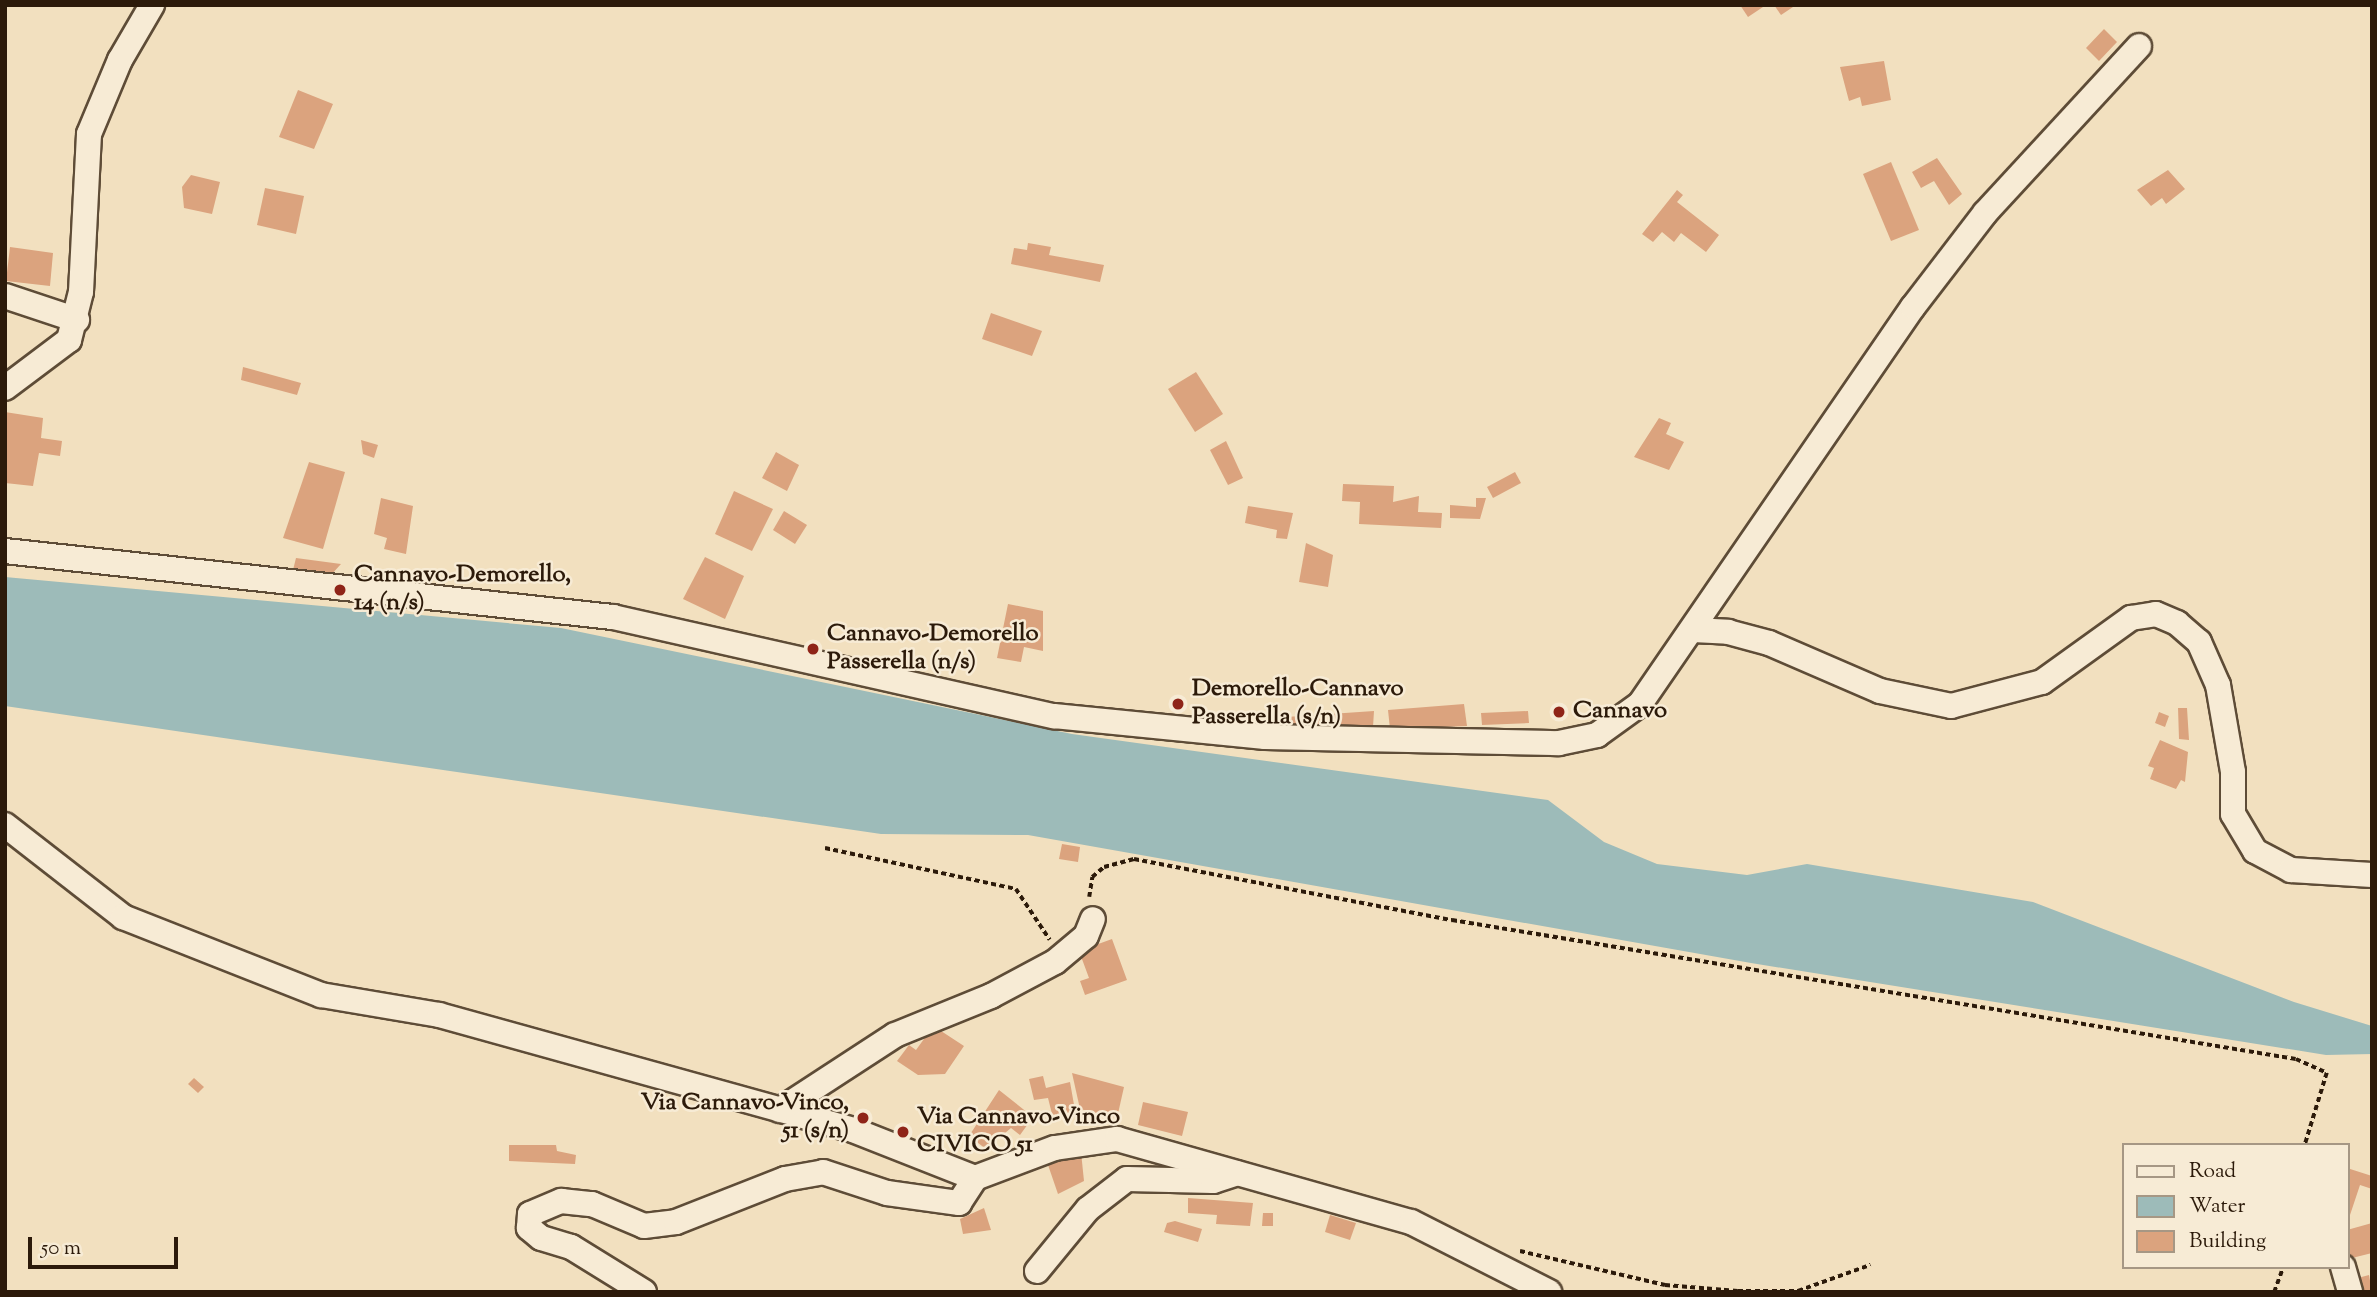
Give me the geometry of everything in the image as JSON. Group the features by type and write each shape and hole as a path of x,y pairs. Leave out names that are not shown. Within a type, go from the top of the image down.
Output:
{"street":[{"path":"5,388 50,359 69,340 77,320 89,134 120,60 152,5"},
{"path":"5,551 613,617 1054,716 1265,737 1559,743 1597,735 1640,704 1977,224 2139,46"},
{"path":"5,296 77,320"},
{"path":"1693,630 1728,632 1769,643 1880,691 1951,706 2042,681 2131,618 2155,614 2177,623 2199,642 2218,685 2233,772 2233,814 2255,851 2291,870 2372,875"},
{"path":"5,825 123,917 321,996 439,1015 853,1130 975,1178"},
{"path":"780,1110 895,1035 991,996 1049,965 1086,936 1093,919"},
{"path":"644,1292 571,1247 541,1238 529,1228 530,1214 561,1201 592,1204 644,1226 676,1222 785,1179 823,1172 887,1193 958,1203 975,1178 1055,1148 1118,1139 1412,1222 1549,1292"},
{"path":"1037,1271 1088,1209 1127,1179 1213,1181 1238,1172"},
{"path":"2344,1269 2350,1292"}],"path":[{"path":"825,849 1016,889 1048,936 1053,948 1049,965"},
{"path":"1093,919 1087,886 1092,877 1104,867 1134,859 1452,920 2296,1059 2327,1073 2306,1143"},
{"path":"1482,1257 1522,1251 1665,1285 1738,1291 1798,1291 1870,1265"},
{"path":"2274,1292 2282,1269"}],"water":[{"path":"5,577 561,628 1072,734 1548,800 1604,842 1657,864 1747,875 1807,864 2033,902 2294,1002 2372,1026 2372,1054 2326,1055 1751,963 1028,835 881,834 5,706"}],"building":[{"path":"1740,5 1766,5 1748,17"},
{"path":"1774,5 1796,5 1781,15"},
{"path":"2104,29 2117,42 2099,61 2086,48"},
{"path":"1884,61 1891,100 1862,106 1860,97 1849,101 1840,67"},
{"path":"298,90 333,104 314,149 279,137"},
{"path":"1937,158 1962,194 1949,205 1934,181 1921,188 1912,172"},
{"path":"1891,162 1919,230 1891,241 1863,174"},
{"path":"2168,170 2185,189 2166,204 2162,198 2151,206 2137,190"},
{"path":"191,175 220,182 212,214 184,208 182,187"},
{"path":"265,188 304,196 296,234 257,225"},
{"path":"1677,190 1683,195 1677,202 1719,235 1706,252 1681,233 1674,242 1662,232 1653,242 1642,234"},
{"path":"1028,243 1051,247 1049,255 1104,265 1100,282 1011,264 1014,248 1027,250"},
{"path":"10,247 53,253 50,286 6,281"},
{"path":"991,313 1042,331 1032,356 982,339"},
{"path":"243,367 301,383 297,395 241,380"},
{"path":"1196,372 1223,414 1195,432 1168,389"},
{"path":"5,412 43,418 41,438 62,441 60,456 39,453 33,486 5,483"},
{"path":"1659,418 1671,423 1666,434 1684,442 1669,470 1634,457"},
{"path":"361,440 378,445 374,458 363,454"},
{"path":"1226,441 1243,478 1228,485 1210,450"},
{"path":"776,452 799,465 787,491 762,478"},
{"path":"309,462 345,472 323,549 283,538"},
{"path":"1515,472 1521,483 1493,498 1487,487"},
{"path":"1343,484 1394,486 1393,502 1419,496 1418,512 1442,513 1441,528 1359,524 1360,502 1342,501"},
{"path":"734,491 773,509 752,551 715,534"},
{"path":"381,498 413,506 406,554 384,549 387,538 374,534"},
{"path":"1476,498 1486,498 1480,519 1450,518 1450,505 1476,507"},
{"path":"1248,506 1293,513 1287,539 1276,538 1277,530 1245,523"},
{"path":"784,511 807,525 795,544 773,530"},
{"path":"1306,543 1333,555 1328,587 1299,582"},
{"path":"705,557 744,576 725,619 683,599"},
{"path":"296,558 341,564 331,575 293,570"},
{"path":"1008,604 1043,611 1043,651 1024,647 1021,662 997,658"},
{"path":"1464,704 1467,726 1390,729 1388,710"},
{"path":"2178,708 2187,708 2189,740 2179,739"},
{"path":"1374,711 1373,727 1286,726 1286,717"},
{"path":"1528,711 1529,723 1482,725 1481,713"},
{"path":"2159,712 2169,716 2165,727 2155,723"},
{"path":"2160,740 2188,752 2185,782 2181,780 2176,789 2150,779 2154,768 2148,766"},
{"path":"1062,844 1080,847 1078,862 1059,859"},
{"path":"1112,939 1127,980 1085,995 1080,981 1089,978 1079,951"},
{"path":"938,1029 964,1046 945,1074 918,1075 897,1061 909,1045 916,1050 929,1032 934,1035"},
{"path":"1072,1073 1124,1087 1117,1118 1080,1109"},
{"path":"1043,1076 1046,1088 1070,1082 1076,1116 1053,1118 1048,1098 1034,1100 1029,1079"},
{"path":"194,1078 204,1087 198,1093 188,1084"},
{"path":"999,1090 1033,1117 1020,1135 1011,1128 986,1149 969,1136"},
{"path":"1143,1102 1188,1112 1182,1136 1138,1125"},
{"path":"509,1145 556,1145 557,1151 576,1155 575,1164 509,1161"},
{"path":"1081,1152 1084,1181 1058,1194 1048,1165"},
{"path":"2349,1169 2372,1176 2372,1189 2360,1185 2349,1218"},
{"path":"1188,1198 1253,1203 1250,1226 1216,1224 1217,1215 1188,1213"},
{"path":"984,1208 991,1230 963,1234 960,1219"},
{"path":"1263,1213 1273,1213 1273,1226 1262,1226"},
{"path":"1330,1215 1356,1223 1350,1240 1325,1232"},
{"path":"1175,1221 1202,1229 1198,1242 1164,1232 1167,1223"},
{"path":"2372,1223 2372,1253 2349,1259 2349,1229"},
{"path":"2369,1275 2372,1292 2357,1292 2354,1279"}],"place":[{"name":"Cannavo-Demorello, 14 (n/s)","path":"340,590"},
{"name":"Cannavo-Demorello Passerella (n/s)","path":"813,649"},
{"name":"Demorello-Cannavo Passerella (s/n)","path":"1178,704"},
{"name":"Cannavo","path":"1559,712"},
{"name":"Via Cannavo-Vinco, 51 (s/n)","path":"863,1118"},
{"name":"Via Cannavo-Vinco CIVICO 51","path":"903,1132"}]}
